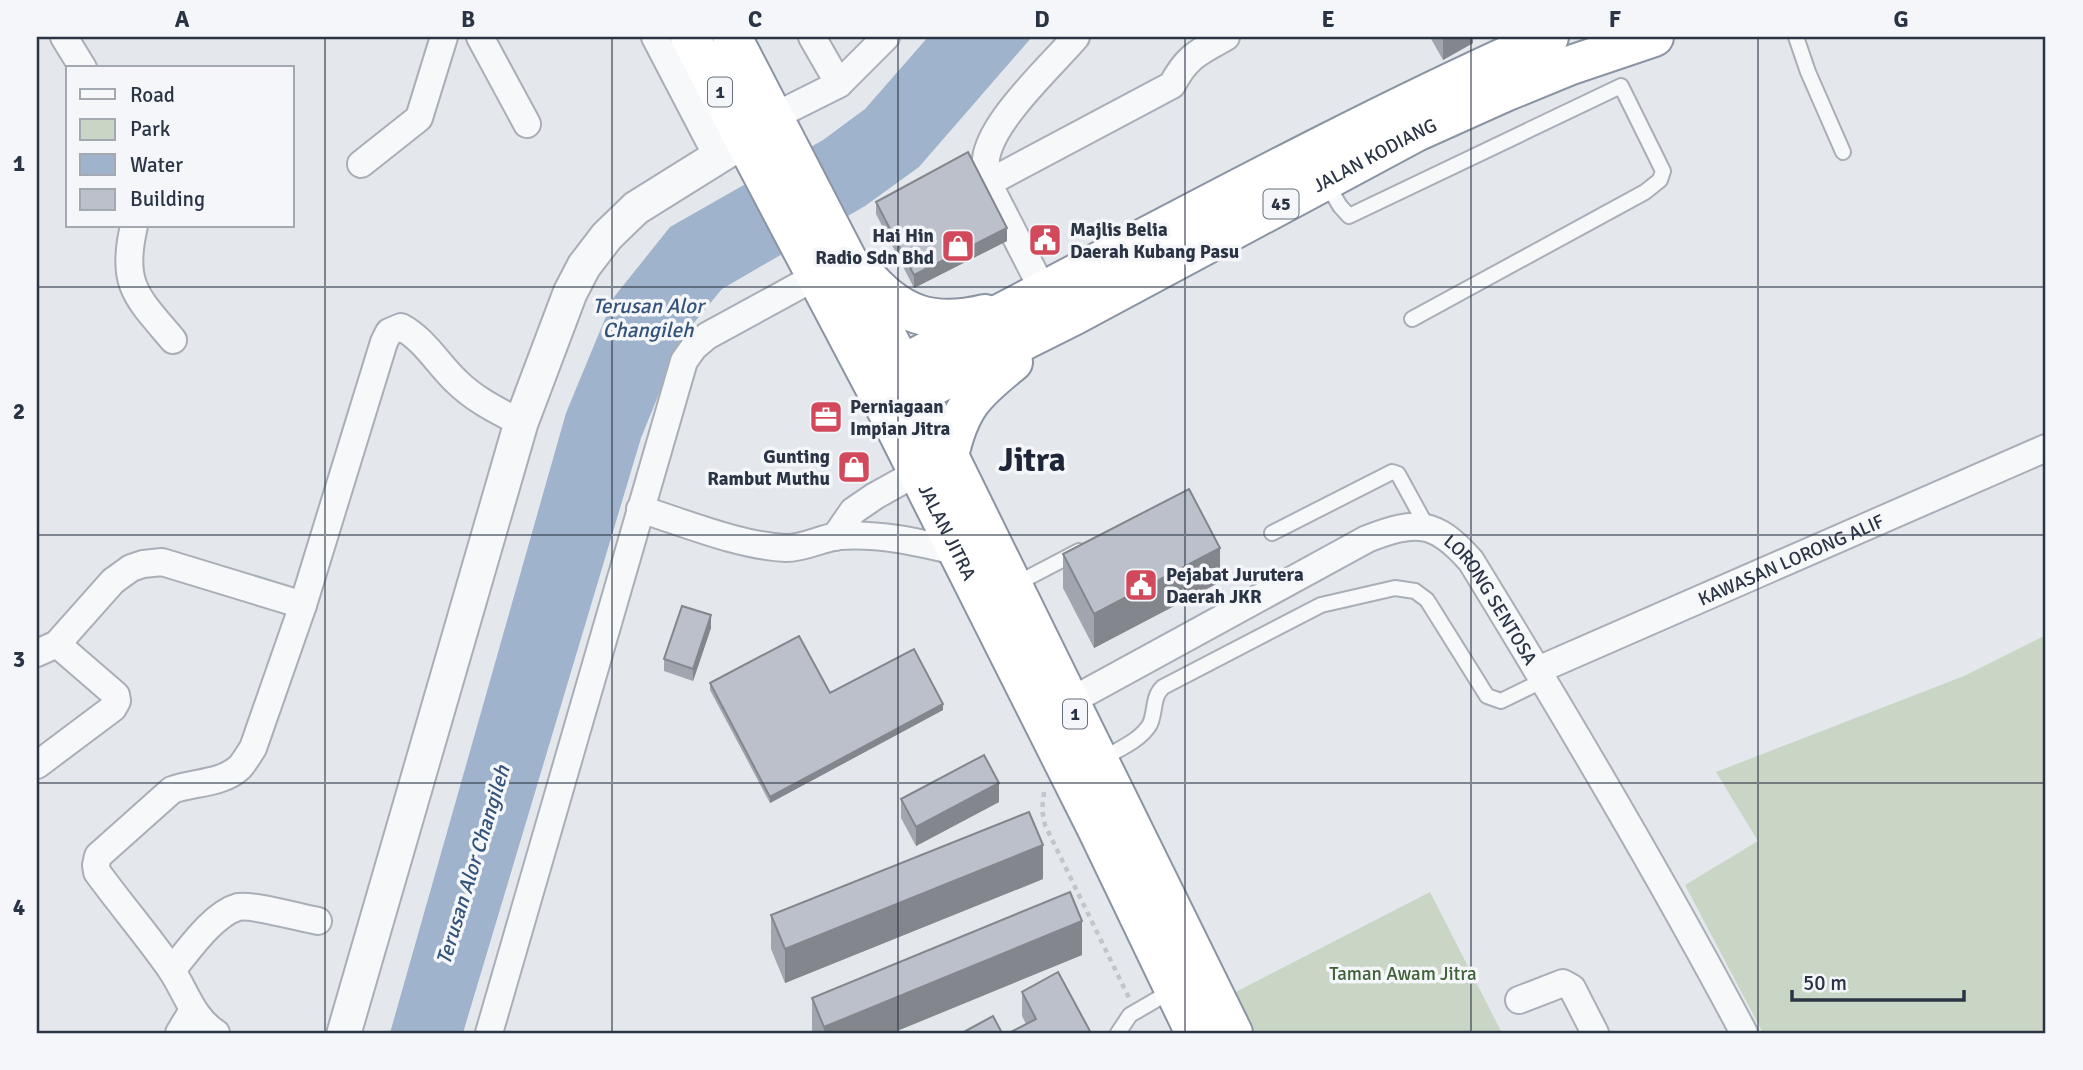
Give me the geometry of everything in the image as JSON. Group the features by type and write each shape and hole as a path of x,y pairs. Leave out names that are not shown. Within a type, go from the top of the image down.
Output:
{"highway":[{"name":"JALAN JITRA","path":"690,37 823,252 933,464 1011,587 1069,702 1083,765"},
{"name":"JALAN JITRA","path":"732,37 753,139"},
{"name":"JALAN KODIANG","path":"894,387 1045,304 1311,151 1549,37"},
{"name":"JALAN KODIANG","path":"894,387 1045,304 1325,180 1416,132 1505,92 1613,69 1654,37"},
{"path":"823,252 873,284 894,304 920,316 944,320 1045,304"},
{"path":"933,464 953,435 969,401 1010,363 1045,304"},
{"name":"JALAN JITRA","path":"933,464 956,551 1083,765 1189,983 1233,1033"},
{"name":"JALAN JITRA","path":"1189,983 1195,1033"}],"street":[{"path":"64,37 81,66"},
{"path":"360,164 419,118 444,37"},
{"path":"480,37 527,124"},
{"path":"656,37 753,139"},
{"path":"812,37 839,84"},
{"path":"344,1033 521,423 570,293 584,266 607,236 636,208 753,139 839,84 886,37"},
{"path":"1045,304 988,183 985,167 987,152 997,130 1076,37"},
{"path":"988,183 1172,85 1191,57 1226,37"},
{"path":"134,228 129,248 128,274 137,297 173,340"},
{"path":"489,1033 684,361 694,347 707,336 823,252"},
{"path":"216,1033 204,1026 192,1010 172,970 97,872 98,856 172,790 220,779 239,768 253,748 303,605 389,332 401,327 412,333 456,381 475,397 521,423"},
{"name":"KAWASAN LORONG ALIF","path":"1541,675 2046,448"},
{"path":"835,537 853,511 933,464"},
{"path":"640,509 755,544 788,548 811,545 835,537 873,536 909,540 956,551"},
{"name":"LORONG SENTOSA","path":"1069,702 1367,539 1393,529 1427,527 1457,545 1471,561 1541,675 1704,958 1744,1033"},
{"path":"37,765 113,708 117,701 116,695 47,648 113,581 131,568 162,562 303,605"},
{"path":"172,970 205,931 225,913 240,906 318,921"},
{"path":"1519,1000 1563,983 1572,988 1595,1033"},
{"path":"178,1033 192,1010"}],"lane":[{"path":"1796,37 1808,72 1843,152"},
{"path":"1412,318 1645,192 1660,180 1663,171 1613,69"},
{"path":"1272,533 1392,472 1398,474 1427,527"},
{"path":"1011,587 1096,542"},
{"path":"1083,765 1137,737 1149,725 1156,693 1163,687 1321,605 1395,588 1415,591 1427,600 1487,696 1501,701 1541,675"},
{"path":"1118,1033 1130,1015 1189,983"}],"path":[{"path":"1083,765 1044,789 1042,810 1045,825 1135,1012"}],"green space":[{"path":"2046,635 2046,1033 1763,1033 1685,885 1758,841 1716,772 1964,676"},
{"name":"Taman Awam Jitra","path":"1430,892 1502,1033 1239,1033 1222,999"}],"water":[{"name":"Terusan Alor Changileh","path":"928,37 1032,37 919,167 865,206 722,289 682,337 641,438 463,1033 390,1033 566,413 614,297 670,227 823,140 865,109"}],"building":[{"path":"968,152 1007,228 914,275 876,202"},
{"path":"1189,489 1220,548 1094,614 1063,554"},
{"path":"682,606 711,615 693,669 664,659"},
{"path":"799,636 830,693 914,649 943,704 770,797 710,683"},
{"path":"984,755 999,783 916,827 901,799"},
{"path":"1029,812 1043,845 785,949 771,915"},
{"path":"1070,892 1082,921 824,1027 812,998"},
{"path":"1058,972 1091,1033 1009,1033 1036,1019 1022,992"},
{"path":"993,1016 1002,1033 962,1033"}],"place":[{"name":"Majlis Belia Daerah Kubang Pasu","path":"1045,240"},
{"name":"Hai Hin Radio Sdn Bhd","path":"958,246"},
{"name":"Perniagaan Impian Jitra","path":"826,417"},
{"name":"Gunting Rambut Muthu","path":"854,467"},
{"name":"Pejabat Jurutera Daerah JKR","path":"1141,585"}],"district":[{"name":"Jitra","path":"1032,459"}]}
